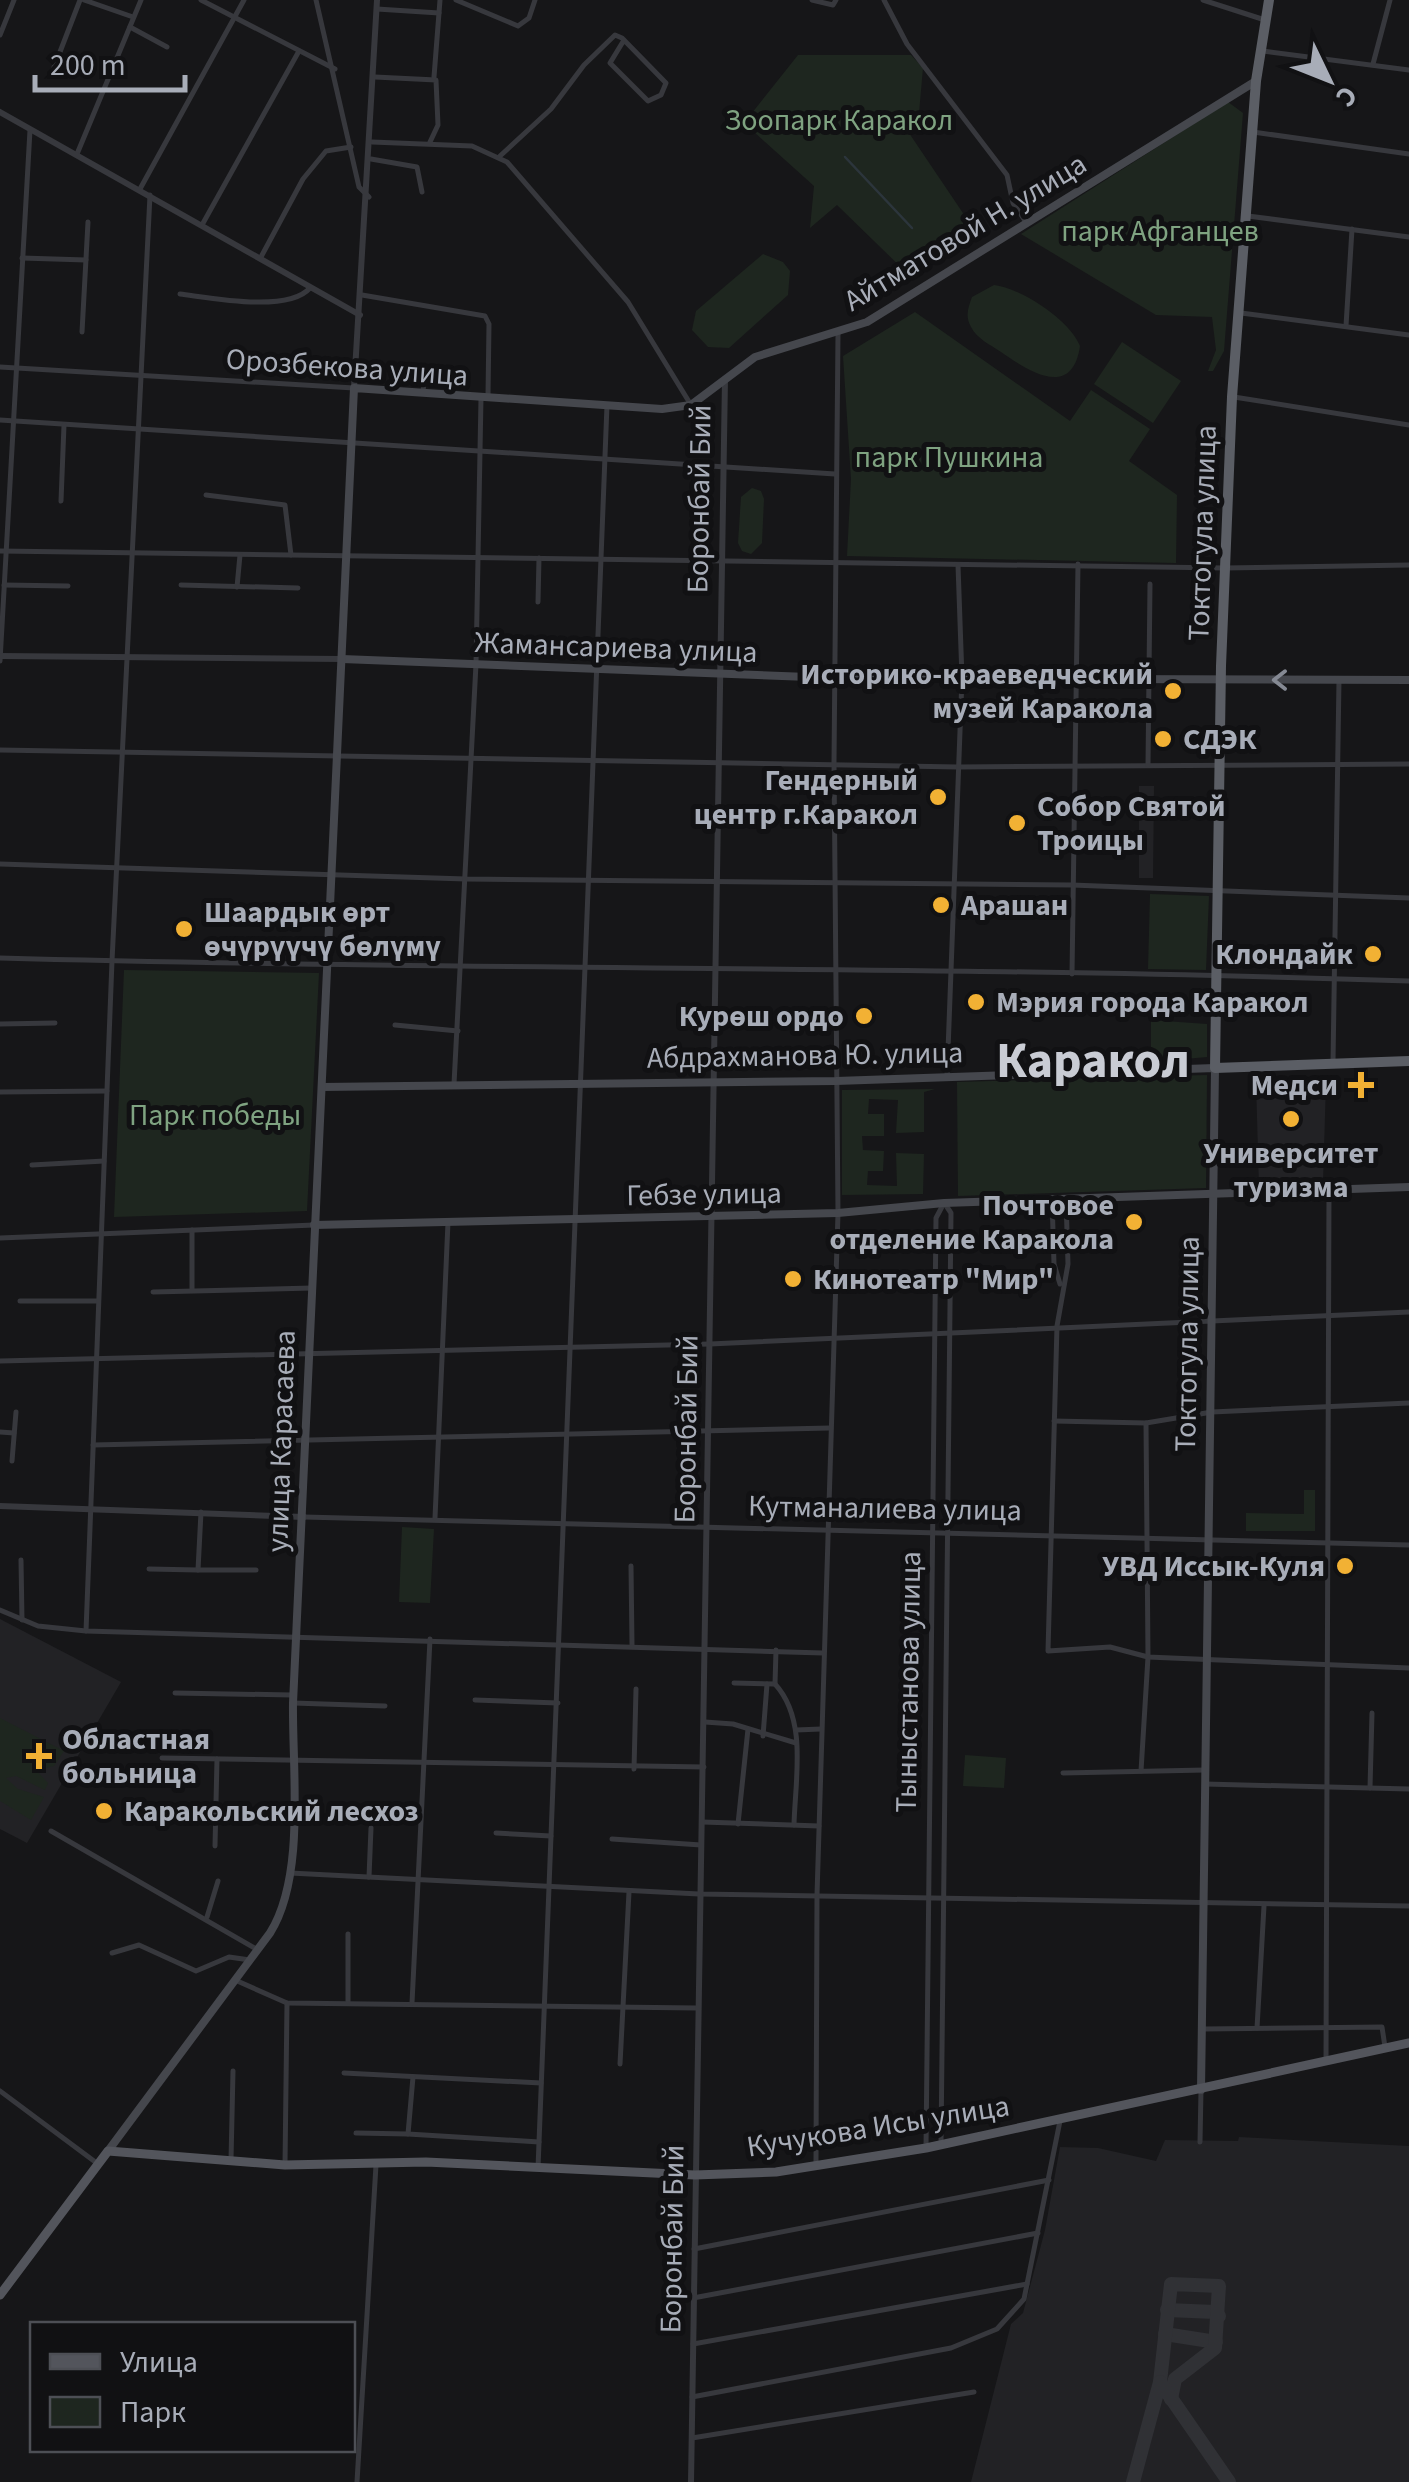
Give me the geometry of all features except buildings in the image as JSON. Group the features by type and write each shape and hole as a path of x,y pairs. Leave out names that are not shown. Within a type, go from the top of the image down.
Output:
{"highway":[{"name":"Токтогула улица","path":"1215,1068 1232,397 1256,81 1269,0"},
{"name":"Абдрахманова Ю. улица","path":"1215,1068 1409,1061"}],"main road":[{"name":"Айтматовой Н. улица","path":"692,405 755,358 868,322 1256,81"},
{"name":"Орозбекова улица","path":"354,388 662,409 692,405"},
{"name":"улица Карасаева","path":"0,2295 258,1950 284,1909 290,1873 314,1225 350,556 354,388"},
{"name":"Жамансариева улица","path":"342,659 835,678 1409,680"},
{"name":"Абдрахманова Ю. улица","path":"322,1087 712,1084 1215,1068"},
{"name":"Токтогула улица","path":"1200,2090 1215,1068"},
{"name":"Гебзе улица","path":"314,1225 838,1213 944,1203 1409,1186"},
{"name":"Кучукова Исы улица","path":"108,2151 285,2164 376,2162 695,2175 776,2172 926,2148 1409,2043"}],"street":[{"path":"0,36 14,0"},
{"path":"53,70 82,0 134,17"},
{"path":"77,154 140,0"},
{"path":"201,0 335,69"},
{"path":"140,189 244,0"},
{"path":"316,0 335,69 359,187 368,198"},
{"path":"430,142 438,125 439,87 434,78 440,0"},
{"path":"456,0 518,26 529,18 535,0"},
{"path":"812,0 833,5 836,0"},
{"path":"884,0 907,44 1007,175 1013,203 1028,224"},
{"path":"1203,0 1265,20"},
{"path":"1373,64 1390,0"},
{"path":"354,388 371,159 377,4 439,13"},
{"path":"130,27 167,47"},
{"path":"500,156 565,95 572,80 611,37 624,40 666,84 656,100 648,101 609,61 624,40"},
{"path":"1260,50 1409,70"},
{"path":"202,225 300,51"},
{"path":"375,77 434,78"},
{"path":"0,112 360,315"},
{"path":"0,657 3,551 30,128"},
{"path":"1253,132 1409,154"},
{"path":"372,142 472,146 500,156 628,302 692,405"},
{"path":"261,257 303,179 326,151 351,148"},
{"path":"371,159 417,166 422,192"},
{"path":"86,1631 112,961 150,195"},
{"path":"1247,216 1409,237"},
{"path":"82,332 88,222"},
{"path":"1346,327 1352,229"},
{"path":"22,258 86,260"},
{"path":"180,294 252,302 294,300 310,288"},
{"path":"362,295 485,316 489,324 454,1086"},
{"path":"1240,313 1409,335"},
{"path":"816,2164 817,1895 838,1213 834,762 838,334"},
{"path":"422,393 425,366"},
{"name":"Орозбекова улица","path":"0,368 354,388"},
{"name":"Боронбай Бий","path":"691,2482 697,2008 708,1646 714,884 725,378"},
{"path":"1232,397 1409,425"},
{"path":"538,2168 608,405"},
{"path":"0,420 482,455 835,474"},
{"path":"61,501 64,425"},
{"path":"206,494 284,505 291,554"},
{"path":"3,551 720,563 1225,568 1409,565"},
{"path":"237,586 240,554"},
{"path":"538,602 540,558"},
{"path":"1072,970 1078,564"},
{"path":"947,1078 962,678 958,565"},
{"path":"1148,764 1150,584"},
{"path":"4,585 68,586"},
{"path":"181,586 298,588"},
{"name":"Жамансариева улица","path":"0,657 342,659"},
{"path":"1333,1063 1339,680"},
{"path":"0,750 958,766 1409,764"},
{"path":"0,864 714,884 1072,885 1409,898"},
{"path":"0,958 461,968 1072,970 1409,981"},
{"path":"0,1024 55,1023"},
{"path":"395,1025 458,1031"},
{"path":"0,1092 107,1091"},
{"path":"32,1164 104,1161"},
{"path":"1326,2064 1325,1666 1331,1542 1328,1190"},
{"path":"1052,1198 1054,1264 1061,1288"},
{"path":"1066,1198 1068,1264 1057,1326 1048,1652 1110,1647 1148,1657 1409,1668"},
{"name":"Тыныстанова улица","path":"926,2148 936,1218 944,1203 952,1213 941,2144"},
{"path":"435,1518 448,1220"},
{"name":"Гебзе улица","path":"0,1238 314,1225"},
{"path":"192,1230 192,1290"},
{"path":"154,1292 312,1288"},
{"path":"20,1301 98,1301"},
{"path":"0,1361 833,1340 950,1331 1409,1312"},
{"path":"1054,1421 1146,1423 1212,1412 1409,1403"},
{"path":"12,1461 16,1412"},
{"path":"1141,1771 1148,1657 1146,1423"},
{"path":"92,1445 830,1428"},
{"path":"0,1432 14,1432"},
{"name":"Кутманалиева улица","path":"0,1506 707,1529 1052,1533 1409,1545"},
{"path":"198,1570 202,1512"},
{"path":"21,1560 22,1620"},
{"path":"632,1566 632,1645"},
{"path":"149,1569 256,1570"},
{"path":"0,1610 22,1620 86,1631 708,1646 823,1653"},
{"path":"412,2002 430,1639"},
{"path":"763,1736 776,1650"},
{"path":"734,1684 771,1684 787,1701 796,1730 794,1825"},
{"path":"634,1769 636,1689"},
{"path":"175,1693 384,1706"},
{"path":"475,1700 558,1703"},
{"path":"1370,1788 1372,1713"},
{"path":"705,1722 796,1743"},
{"path":"796,1730 821,1728"},
{"path":"738,1824 748,1730"},
{"path":"162,1758 634,1769 704,1767"},
{"path":"215,1846 218,1759"},
{"path":"1062,1772 1206,1770"},
{"path":"1205,1784 1409,1788"},
{"path":"702,1822 819,1826"},
{"path":"370,1878 372,1828"},
{"path":"52,1831 207,1917 258,1950"},
{"path":"496,1833 551,1836"},
{"path":"612,1839 701,1845"},
{"path":"290,1873 700,1894 1409,1906"},
{"path":"207,1917 218,1881"},
{"path":"620,2064 629,1891"},
{"path":"1257,2028 1264,1906"},
{"path":"348,1934 348,2002"},
{"path":"112,1953 140,1945 196,1971 229,1958 250,1960"},
{"path":"235,1980 287,2003 697,2008"},
{"path":"285,2164 287,2003"},
{"path":"1203,2030 1382,2027 1386,2050"},
{"path":"231,2160 233,2071"},
{"path":"344,2073 542,2082"},
{"path":"408,2134 412,2076"},
{"path":"1200,2090 1200,2142"},
{"path":"0,2092 98,2164"},
{"path":"692,2396 951,2348 997,2329 1024,2299 1060,2120"},
{"path":"356,2133 539,2142"},
{"path":"356,2482 376,2162"},
{"path":"694,2249 1050,2180"},
{"path":"693,2298 1038,2233"},
{"path":"693,2344 1027,2284"},
{"path":"692,2438 974,2392"}],"shaded area":[{"path":"1139,786 1154,786 1153,878 1139,878"},
{"name":"Университет туризма","path":"1256,1082 1326,1082 1323,1183 1259,1187"},
{"name":"Областная больница","path":"0,1619 121,1682 27,1843 0,1829"},
{"path":"1239,2137 1409,2146 1409,2482 971,2482 1011,2324 1023,2313 1045,2230 1060,2147 1098,2148 1156,2161 1165,2140 1238,2141"}],"green space":[{"name":"Зоопарк Каракол","path":"798,55 911,55 923,68 919,113 908,122 909,133 969,222 949,243 937,246 912,278 837,205 810,228 814,186 744,123"},
{"name":"парк Афганцев","path":"1228,102 1243,113 1224,351 1213,371 1208,371 1216,350 1212,317 1156,315 1021,234"},
{"path":"763,254 783,262 790,271 788,295 729,348 708,347 692,330 696,311"},
{"path":"994,285 1030,299 1056,316 1075,336 1080,346 1068,373 1058,377 1035,373 974,331 968,316 972,297"},
{"name":"парк Пушкина","path":"915,312 1070,421 1091,390 1150,429 1129,461 1177,495 1176,563 847,556 851,479 843,356"},
{"path":"1122,342 1181,381 1153,423 1094,384"},
{"path":"752,488 761,491 764,499 762,543 751,554 742,551 738,543 741,497"},
{"path":"1150,894 1209,896 1206,970 1148,969"},
{"name":"Парк победы","path":"124,970 319,973 307,1211 114,1217"},
{"path":"1151,1020 1207,1024 1207,1057 1151,1062"},
{"path":"1207,1075 1206,1188 958,1196 957,1082"},
{"path":"935,1089 924,1092 924,1132 896,1133 898,1100 869,1099 868,1114 884,1114 884,1136 862,1136 863,1150 884,1151 883,1171 868,1171 867,1185 897,1186 896,1153 924,1154 923,1194 842,1195 842,1090"},
{"path":"1304,1490 1315,1490 1315,1531 1246,1531 1246,1513 1304,1514"},
{"path":"402,1527 434,1529 430,1603 399,1602"},
{"path":"0,1718 64,1751 54,1766 36,1770 48,1783 45,1790 16,1776 6,1778 18,1789 44,1797 31,1820 0,1801"},
{"path":"965,1755 1006,1758 1004,1788 963,1786"}],"waterway":[{"path":"845,157 912,228"}],"taxiway":[{"path":"1160,2382 1171,2284 1219,2286 1215,2348 1175,2379 1171,2399"},
{"path":"1167,2310 1215,2312 1219,2316"},
{"path":"1165,2334 1216,2342"},
{"path":"1133,2482 1160,2382 1229,2482"}],"place":[{"name":"Историко-краеведческий музей Каракола","path":"1173,691"},
{"name":"СДЭК","path":"1163,739"},
{"name":"Гендерный центр г.Каракол","path":"938,797"},
{"name":"Собор Святой Троицы","path":"1017,823"},
{"name":"Арашан","path":"941,905"},
{"name":"Шаардык өрт өчүрүүчү бөлүмү","path":"184,929"},
{"name":"Клондайк","path":"1373,954"},
{"name":"Мэрия города Каракол","path":"976,1002"},
{"name":"Курөш ордо","path":"864,1016"},
{"name":"Медси","path":"1361,1085"},
{"name":"Университет туризма","path":"1291,1119"},
{"name":"Почтовое отделение Каракола","path":"1134,1222"},
{"name":"Кинотеатр \"Мир\"","path":"793,1279"},
{"name":"УВД Иссык-Куля","path":"1345,1566"},
{"name":"Областная больница","path":"39,1756"},
{"name":"Каракольский лесхоз","path":"104,1811"}],"district":[{"name":"Каракол","path":"1093,1059"}]}
